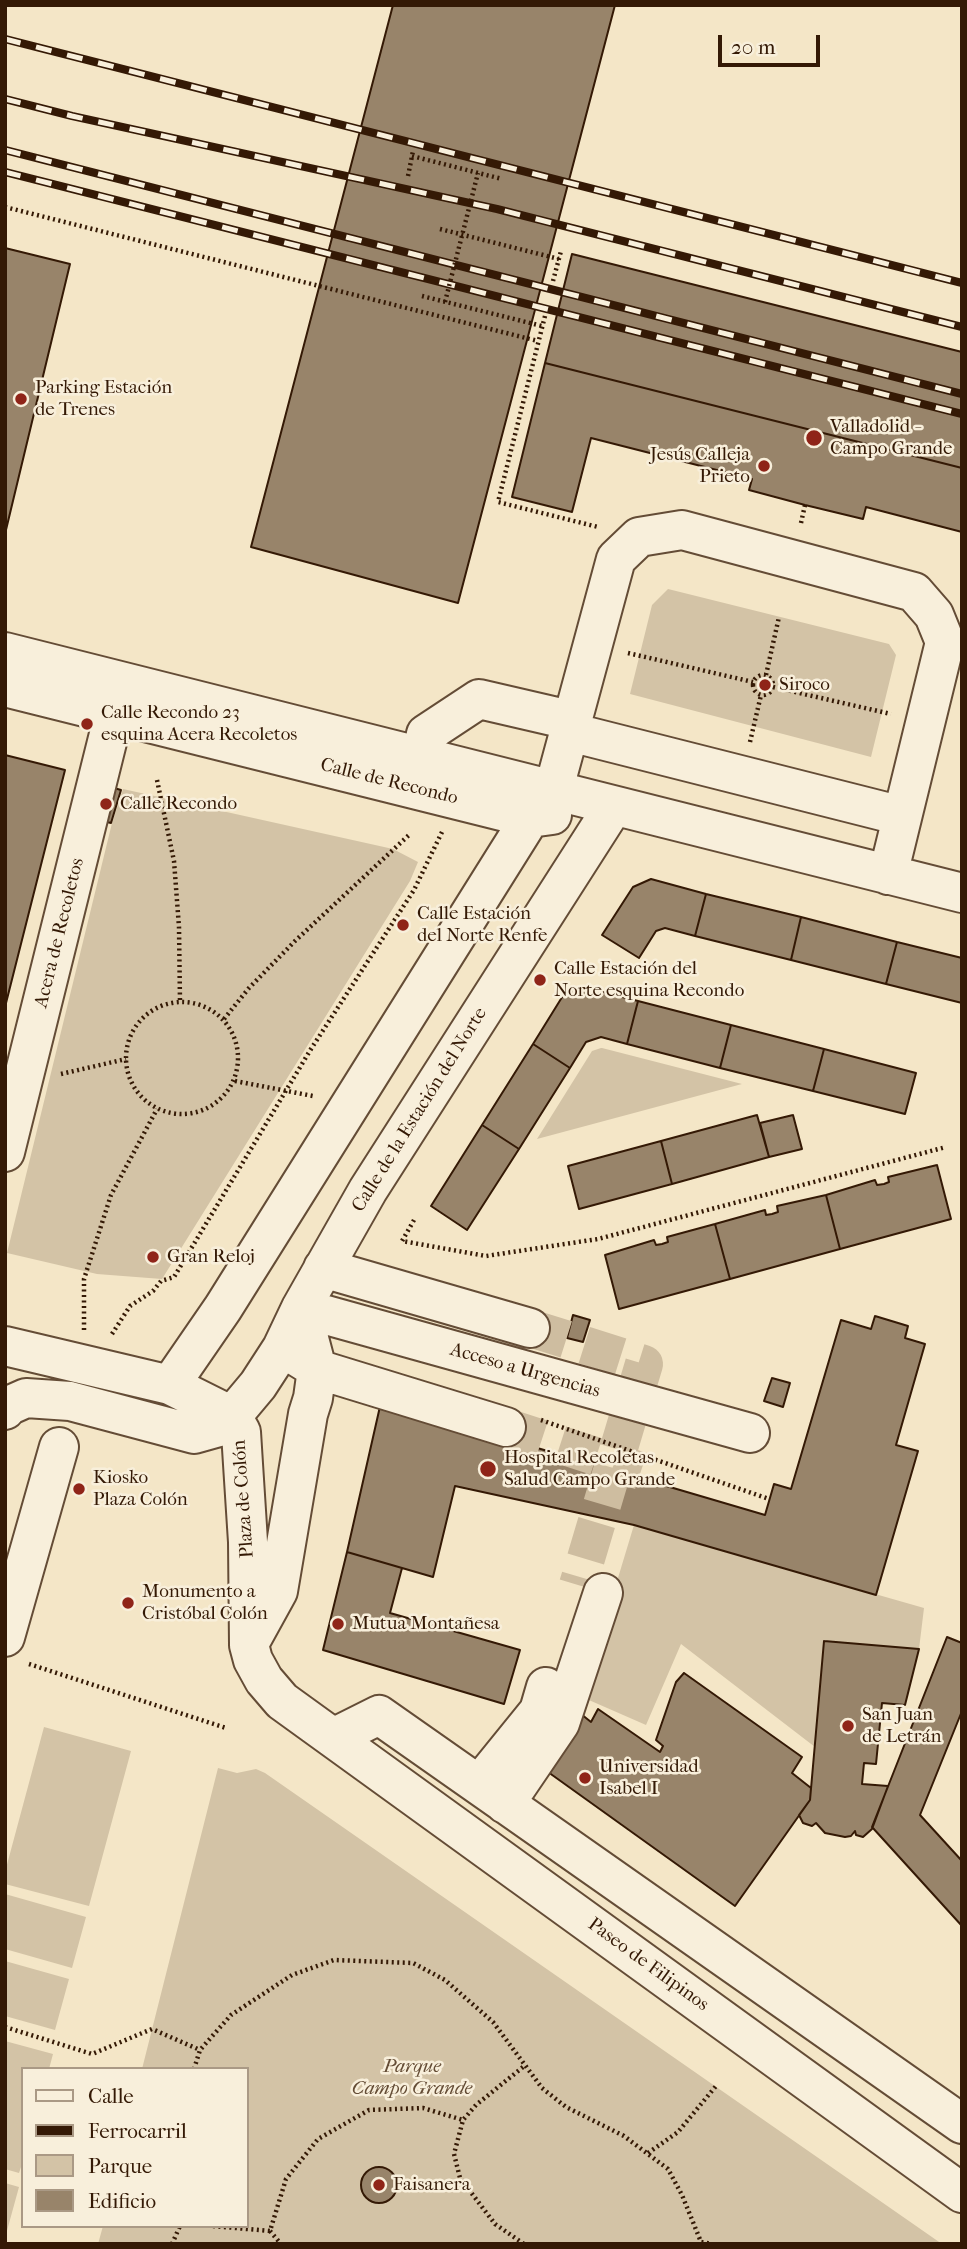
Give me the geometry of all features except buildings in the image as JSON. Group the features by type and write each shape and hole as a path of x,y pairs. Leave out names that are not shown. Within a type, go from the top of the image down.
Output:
{"street":[{"path":"178,1374 223,1308 542,805 572,727 616,559 639,537 682,530 914,592 934,615 945,642 888,874"},
{"name":"Calle de Recondo","path":"5,652 421,757 542,805"},
{"name":"Calle de Recondo","path":"5,670 67,685 108,712"},
{"name":"Calle de Recondo","path":"5,687 166,727 542,805 613,807 962,893"},
{"path":"421,757 426,734 479,699 572,727 902,816"},
{"name":"Acera de Recoletos","path":"5,1152 108,712"},
{"name":"Calle de Recondo","path":"166,727 205,720 393,765 421,757"},
{"name":"Calle de la Estación del Norte","path":"240,1406 282,1348 301,1308 368,1190 613,807"},
{"path":"323,1268 530,1328"},
{"path":"249,1645 278,1591 313,1398 317,1368 301,1308"},
{"name":"Acceso a Urgencias","path":"301,1308 750,1433"},
{"name":"Plaza de Colón","path":"5,1346 178,1374 240,1406"},
{"path":"282,1348 317,1368 521,1423"},
{"name":"Plaza de Colón","path":"5,1410 26,1398 70,1401 194,1434 219,1427 240,1406"},
{"name":"Plaza de Colón","path":"240,1406 239,1426 248,1542 249,1645 253,1660 264,1680 282,1701"},
{"path":"12,1648 59,1447"},
{"path":"492,1794 539,1711 591,1589"},
{"name":"Paseo de Filipinos","path":"282,1701 962,2193"},
{"path":"333,1738 379,1715 962,2124"}],"path":[{"path":"408,176 413,153 502,179"},
{"path":"446,302 478,173"},
{"path":"5,207 538,341"},
{"path":"440,229 559,259"},
{"path":"553,281 561,251"},
{"path":"422,296 542,327"},
{"path":"545,316 498,502 639,537"},
{"path":"801,523 805,505"},
{"path":"766,675 779,617"},
{"path":"594,645 753,682"},
{"path":"766,675 771,678 773,687 767,695 761,695 753,689 753,682 759,676 766,675"},
{"path":"773,687 925,722"},
{"path":"157,780 174,862 179,927 180,1002"},
{"path":"108,1340 130,1306 153,1291 160,1281 174,1277 286,1091 414,890 441,837 444,824"},
{"path":"223,1019 295,941 409,835"},
{"path":"196,1003 211,1009 223,1019 235,1044 237,1064 235,1081 224,1097 211,1108 193,1114 174,1115 157,1109 144,1100 128,1074 126,1059 128,1042 136,1026 148,1013 163,1005 196,1003"},
{"path":"21,1089 49,1077 126,1059"},
{"path":"235,1081 351,1103"},
{"path":"84,1333 84,1279 111,1195 157,1109"},
{"path":"414,1220 402,1241 486,1256 598,1239 946,1147"},
{"path":"521,1423 769,1499"},
{"path":"12,1648 226,1728"},
{"path":"195,2067 200,2050 231,2015 292,1975 334,1960 413,1963 445,1980 493,2022 542,2088 566,2107 596,2120 668,2169 701,2243 712,2244"},
{"path":"5,2027 92,2054 152,2029 200,2050"},
{"path":"524,2067 476,2105 463,2120 454,2154 460,2178 495,2224 524,2244"},
{"path":"648,2153 678,2132 716,2086"},
{"path":"270,2231 286,2179 318,2139 369,2110 423,2108 463,2120"},
{"path":"236,2228 270,2231 281,2244"}],"green space":[{"path":"668,589 889,644 896,655 871,757 630,694 652,605"},
{"path":"123,789 393,849 418,862 410,881 162,1279 97,1274 7,1253 112,823"},
{"path":"601,1048 742,1084 537,1139 592,1051"},
{"path":"634,1525 924,1608 919,1649 815,1747 681,1644 646,1725 582,1697"},
{"path":"44,1727 131,1751 89,1906 5,1884 5,1872"},
{"name":"Parque Campo Grande","path":"218,1768 237,1773 256,1769 942,2244 98,2244 102,2228 248,2228 248,2067 143,2067"},
{"path":"5,1894 86,1917 72,1968 5,1949"},
{"path":"5,1961 69,1979 55,2030 5,2016"},
{"path":"5,2041 53,2054 50,2067 21,2067 21,2167 19,2173 5,2169"},
{"path":"5,2183 19,2187 5,2238"}],"tunnel":[{"path":"530,1328 644,1364 578,1585"},
{"path":"506,1427 641,1471"}],"railway":[{"path":"5,39 962,283"},
{"path":"5,99 497,209 962,327"},
{"path":"5,150 962,394"},
{"path":"5,172 962,414"}],"place":[{"name":"Parking Estación de Trenes","path":"21,399"},
{"name":"Valladolid - Campo Grande","path":"814,438"},
{"name":"Jesús Calleja Prieto","path":"764,466"},
{"name":"Siroco","path":"765,685"},
{"name":"Calle Recondo 23 esquina Acera Recoletos","path":"87,724"},
{"name":"Calle Recondo","path":"106,804"},
{"name":"Calle Estación del Norte Renfe","path":"403,925"},
{"name":"Calle Estación del Norte esquina Recondo","path":"540,980"},
{"name":"Gran Reloj","path":"153,1257"},
{"name":"Hospital Recoletas Salud Campo Grande","path":"488,1469"},
{"name":"Kiosko Plaza Colón","path":"79,1489"},
{"name":"Monumento a Cristóbal Colón","path":"128,1603"},
{"name":"Mutua Montañesa","path":"338,1624"},
{"name":"San Juan de Letrán","path":"848,1726"},
{"name":"Universidad Isabel I","path":"585,1778"},
{"name":"Faisanera","path":"379,2185"}]}
